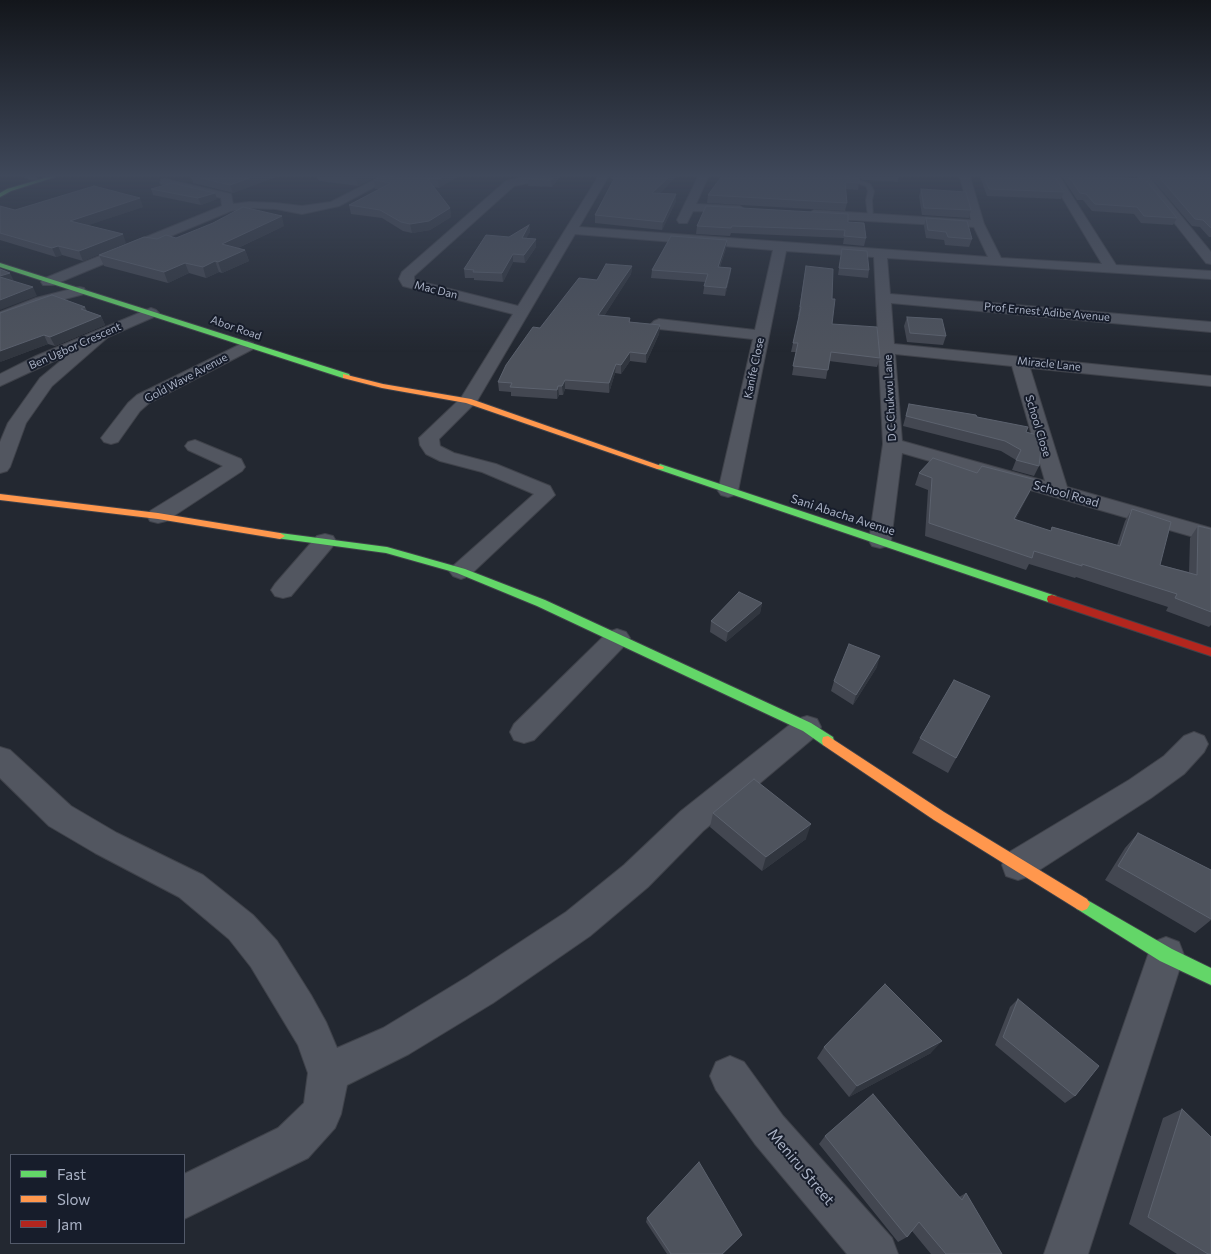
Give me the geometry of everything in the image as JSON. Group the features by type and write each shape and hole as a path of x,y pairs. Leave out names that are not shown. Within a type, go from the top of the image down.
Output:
{"street":[{"path":"48,282 161,236"},
{"name":"Mac Dan","path":"451,236 407,275 408,283 522,312"},
{"path":"461,571 545,494 542,490 522,480 489,468 447,457 433,450 430,445 430,438 468,401 567,236"},
{"path":"649,236 880,254 1211,275"},
{"path":"984,236 996,260"},
{"path":"1091,236 1111,268"},
{"path":"1191,236 1211,260"},
{"name":"Kanife Close","path":"728,492 781,245"},
{"name":"D C Chukwu Lane","path":"880,254 893,444 880,541"},
{"name":"Abor Road","path":"0,265 247,346 382,386 468,401"},
{"path":"0,317 42,301 79,291"},
{"name":"Prof Ernest Adibe Avenue","path":"884,298 1211,327"},
{"name":"Ben Ugbor Crescent","path":"0,381 42,360 151,313"},
{"path":"659,324 761,335"},
{"path":"0,467 17,423 46,382 102,335"},
{"name":"Gold Wave Avenue","path":"110,438 134,407 143,400 247,346"},
{"name":"Miracle Lane","path":"887,348 1211,381"},
{"name":"School Close","path":"1019,360 1058,491"},
{"name":"Sani Abacha Avenue","path":"468,401 728,492 1211,652"},
{"name":"School Road","path":"893,444 1211,535"},
{"path":"158,516 235,466 234,463 195,446"},
{"path":"0,497 158,516 268,535 387,550 461,571 541,603 807,727 877,776 1018,864 1166,955 1211,977"},
{"path":"283,590 325,541"},
{"path":"524,732 617,638"},
{"path":"328,1073 396,1040 480,990 578,924 636,876 692,821 807,727"},
{"path":"1018,864 1140,789 1174,765 1194,744"},
{"path":"0,759 60,816 106,843 190,886 241,927 264,954 313,1035 328,1073 321,1114 293,1143 185,1197"},
{"path":"1066,1254 1166,955"},
{"name":"Meniru Street","path":"730,1076 769,1130 876,1254"}],"building":[{"path":"9,236 119,236 79,251 58,246 52,248"},
{"path":"168,236 176,238 182,236 240,236 222,244 245,250 203,267 185,263 164,272 99,255 144,237 157,239"},
{"path":"486,236 523,236 522,238 536,239 524,255 513,254 502,273 473,272 474,270 464,269"},
{"path":"671,236 727,240 718,267 731,268 726,288 704,286 708,274 652,270"},
{"path":"844,236 866,236 866,238"},
{"path":"947,236 971,236 972,239"},
{"path":"842,249 867,251 869,270 839,268"},
{"path":"606,264 632,266 598,315 630,318 629,322 660,325 646,354 630,352 621,365 616,364 609,383 565,380 562,386 558,386 557,390 510,387 512,383 498,382 506,365 533,327 540,328 579,278 597,280"},
{"path":"806,266 833,269 832,299 835,299 832,324 877,327 880,358 831,352 828,370 793,366 798,343 793,343 801,307"},
{"path":"0,269 10,273 0,276"},
{"path":"0,277 33,287 0,300"},
{"path":"52,295 85,307 81,309 101,316 50,337 44,335 0,351 0,313"},
{"path":"907,317 942,319 946,336 910,333"},
{"path":"909,404 976,415 977,417 1028,427 1026,432 1037,435 1041,449 1039,466 1016,460 1021,450 1005,441 906,416"},
{"path":"933,458 977,473 982,466 1036,480 1014,519 1051,531 1052,527 1120,546 1132,509 1171,522 1160,565 1197,575 1198,526 1211,529 1211,612 1175,598 1177,594 1082,564 1082,566 1034,551 1032,558 929,523 932,478 919,473"},
{"path":"739,592 762,603 728,632 711,621"},
{"path":"849,644 880,656 856,695 834,681"},
{"path":"954,680 990,696 956,758 920,738"},
{"path":"754,779 811,824 766,857 713,813"},
{"path":"1138,833 1211,870 1211,919 1118,866"},
{"path":"885,984 942,1041 857,1086 824,1047"},
{"path":"1018,999 1099,1066 1075,1096 1003,1037"},
{"path":"873,1094 962,1200 966,1193 1002,1254 946,1254 919,1222 907,1237 825,1136"},
{"path":"1182,1109 1211,1137 1211,1254 1208,1254 1148,1217"},
{"path":"699,1162 742,1235 722,1254 671,1254 647,1218"}],"traffic: fast":[{"path":"0,265 346,376"},
{"path":"660,467 1052,599"},
{"path":"280,536 387,550 461,571 541,603 807,727 828,741"},
{"path":"1082,904 1166,955 1211,977"}],"traffic: slow":[{"path":"346,376 382,386 468,401 660,467"},
{"path":"0,497 158,516 280,536"},
{"path":"828,741 939,816 1082,904"}],"traffic: jam":[{"path":"1052,599 1211,652"}]}
